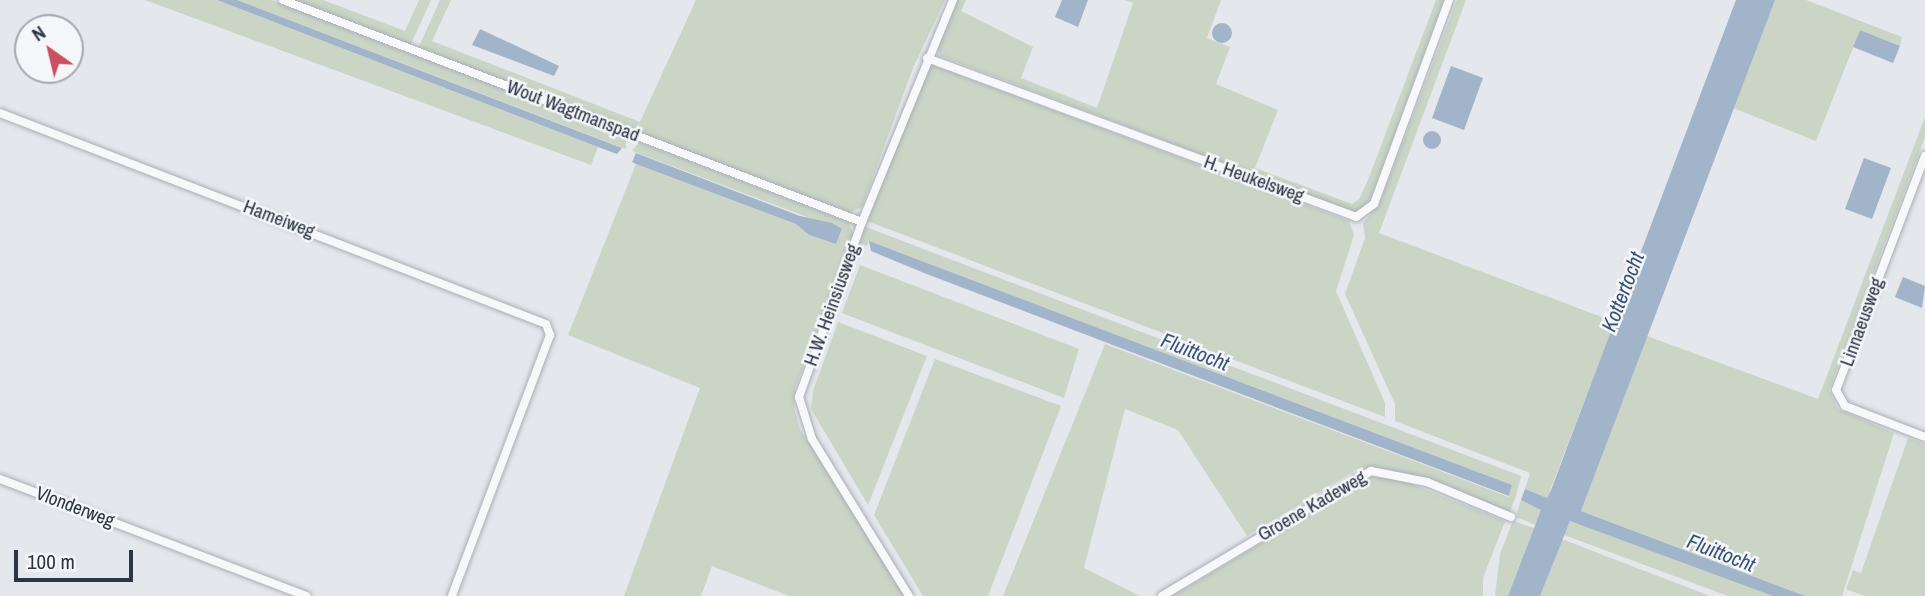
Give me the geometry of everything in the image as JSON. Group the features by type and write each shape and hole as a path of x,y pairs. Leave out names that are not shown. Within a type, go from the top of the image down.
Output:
{"street":[{"name":"Wout Wagtmanspad","path":"283,0 862,222"},
{"name":"H.W. Heinsiusweg","path":"909,596 799,409 799,397 862,222 926,58 953,0"},
{"name":"H. Heukelsweg","path":"926,58 1356,217 1374,204 1449,0"},
{"name":"Hameiweg","path":"0,113 538,317 550,334 452,596"},
{"name":"Linnaeusweg","path":"1925,156 1836,390 1845,405 1925,437"},
{"name":"Groene Kadeweg","path":"1162,596 1371,471 1427,482 1511,517"},
{"name":"Vlonderweg","path":"0,479 306,596"}],"green space":[{"path":"145,0 217,0 598,147 591,165"},
{"path":"237,0 272,0 626,134 626,149"},
{"path":"289,0 323,0 405,31 419,0 431,0 410,46"},
{"path":"440,0 451,0 432,41 640,122 696,0 945,0 913,68 862,207 848,213 418,49"},
{"path":"957,0 966,0 961,11 1033,47 1021,78 1097,108 1133,3 1125,0 1221,0 1207,38 1230,47 1216,84 1278,110 1255,168 1352,204 1359,199 1368,180 1436,0 1444,0 1371,198 1357,213 940,56 937,43"},
{"path":"1457,0 1466,0 1379,233 1615,322 1547,498 1525,489 1530,473 1395,421 1395,404 1345,294 1365,238 1363,223 1380,203"},
{"path":"1775,0 1806,0 1902,37 1900,46 1860,30 1816,141 1733,108"},
{"path":"935,66 1349,221 1354,235 1336,291 1385,403 1385,417 867,221 928,68"},
{"path":"1925,117 1925,137 1829,390 1838,409 1894,433 1842,596 1805,596 1581,511 1647,336 1818,399"},
{"path":"639,142 849,222 853,235 795,388 794,408 800,429 905,596 789,596 712,566 701,596 624,596 700,388 568,335 636,164 796,224 809,235 836,244 842,230 632,151"},
{"path":"863,226 1521,476 1509,513 1388,469 1359,468 1247,536 1178,430 1125,409 1084,568 1140,596 1003,596 1105,344 1509,497 1512,485 869,241 867,246 857,243"},
{"path":"860,265 1079,349 1064,398 842,313"},
{"path":"838,322 927,356 868,505 811,409 813,391"},
{"path":"935,359 1061,406 988,596 923,596 874,515"},
{"path":"1908,438 1925,444 1925,596 1865,596 1846,589 1853,570 1861,573"},
{"path":"1372,477 1401,480 1505,521 1483,578 1483,596 1173,596"},
{"path":"1521,500 1542,509 1536,525 1516,517"},
{"path":"1513,521 1534,528 1508,596 1495,596 1500,554"},
{"path":"1570,521 1774,596 1728,596 1564,535"},
{"path":"1562,539 1603,555 1710,596 1540,596"}],"water":[{"path":"217,0 237,0 622,148 617,154"},
{"path":"1062,0 1088,0 1078,27 1055,17"},
{"path":"1736,0 1775,0 1581,511 1805,596 1773,596 1570,521 1540,596 1508,596 1541,510 1521,500 1525,489 1547,498 1551,490"},
{"path":"1222,23 1229,26 1232,33 1229,40 1222,43 1215,40 1212,33 1215,26"},
{"path":"480,29 559,66 554,76 472,45"},
{"path":"1860,30 1900,46 1893,63 1853,47"},
{"path":"1451,66 1483,78 1464,130 1432,118"},
{"path":"1432,131 1438,134 1441,140 1438,146 1432,149 1426,146 1423,140 1426,134"},
{"path":"636,153 800,216 832,223 842,229 836,244 809,235 796,224 636,164 632,162"},
{"path":"1864,158 1891,168 1872,219 1845,209"},
{"path":"869,241 1512,485 1509,496 924,273 871,251"},
{"path":"1903,277 1925,286 1922,308 1895,297"}],"water label":[{"name":"Kottertocht","path":"1623,292"},
{"name":"Fluittocht","path":"1195,352"},
{"name":"Fluittocht","path":"1721,553"}]}
